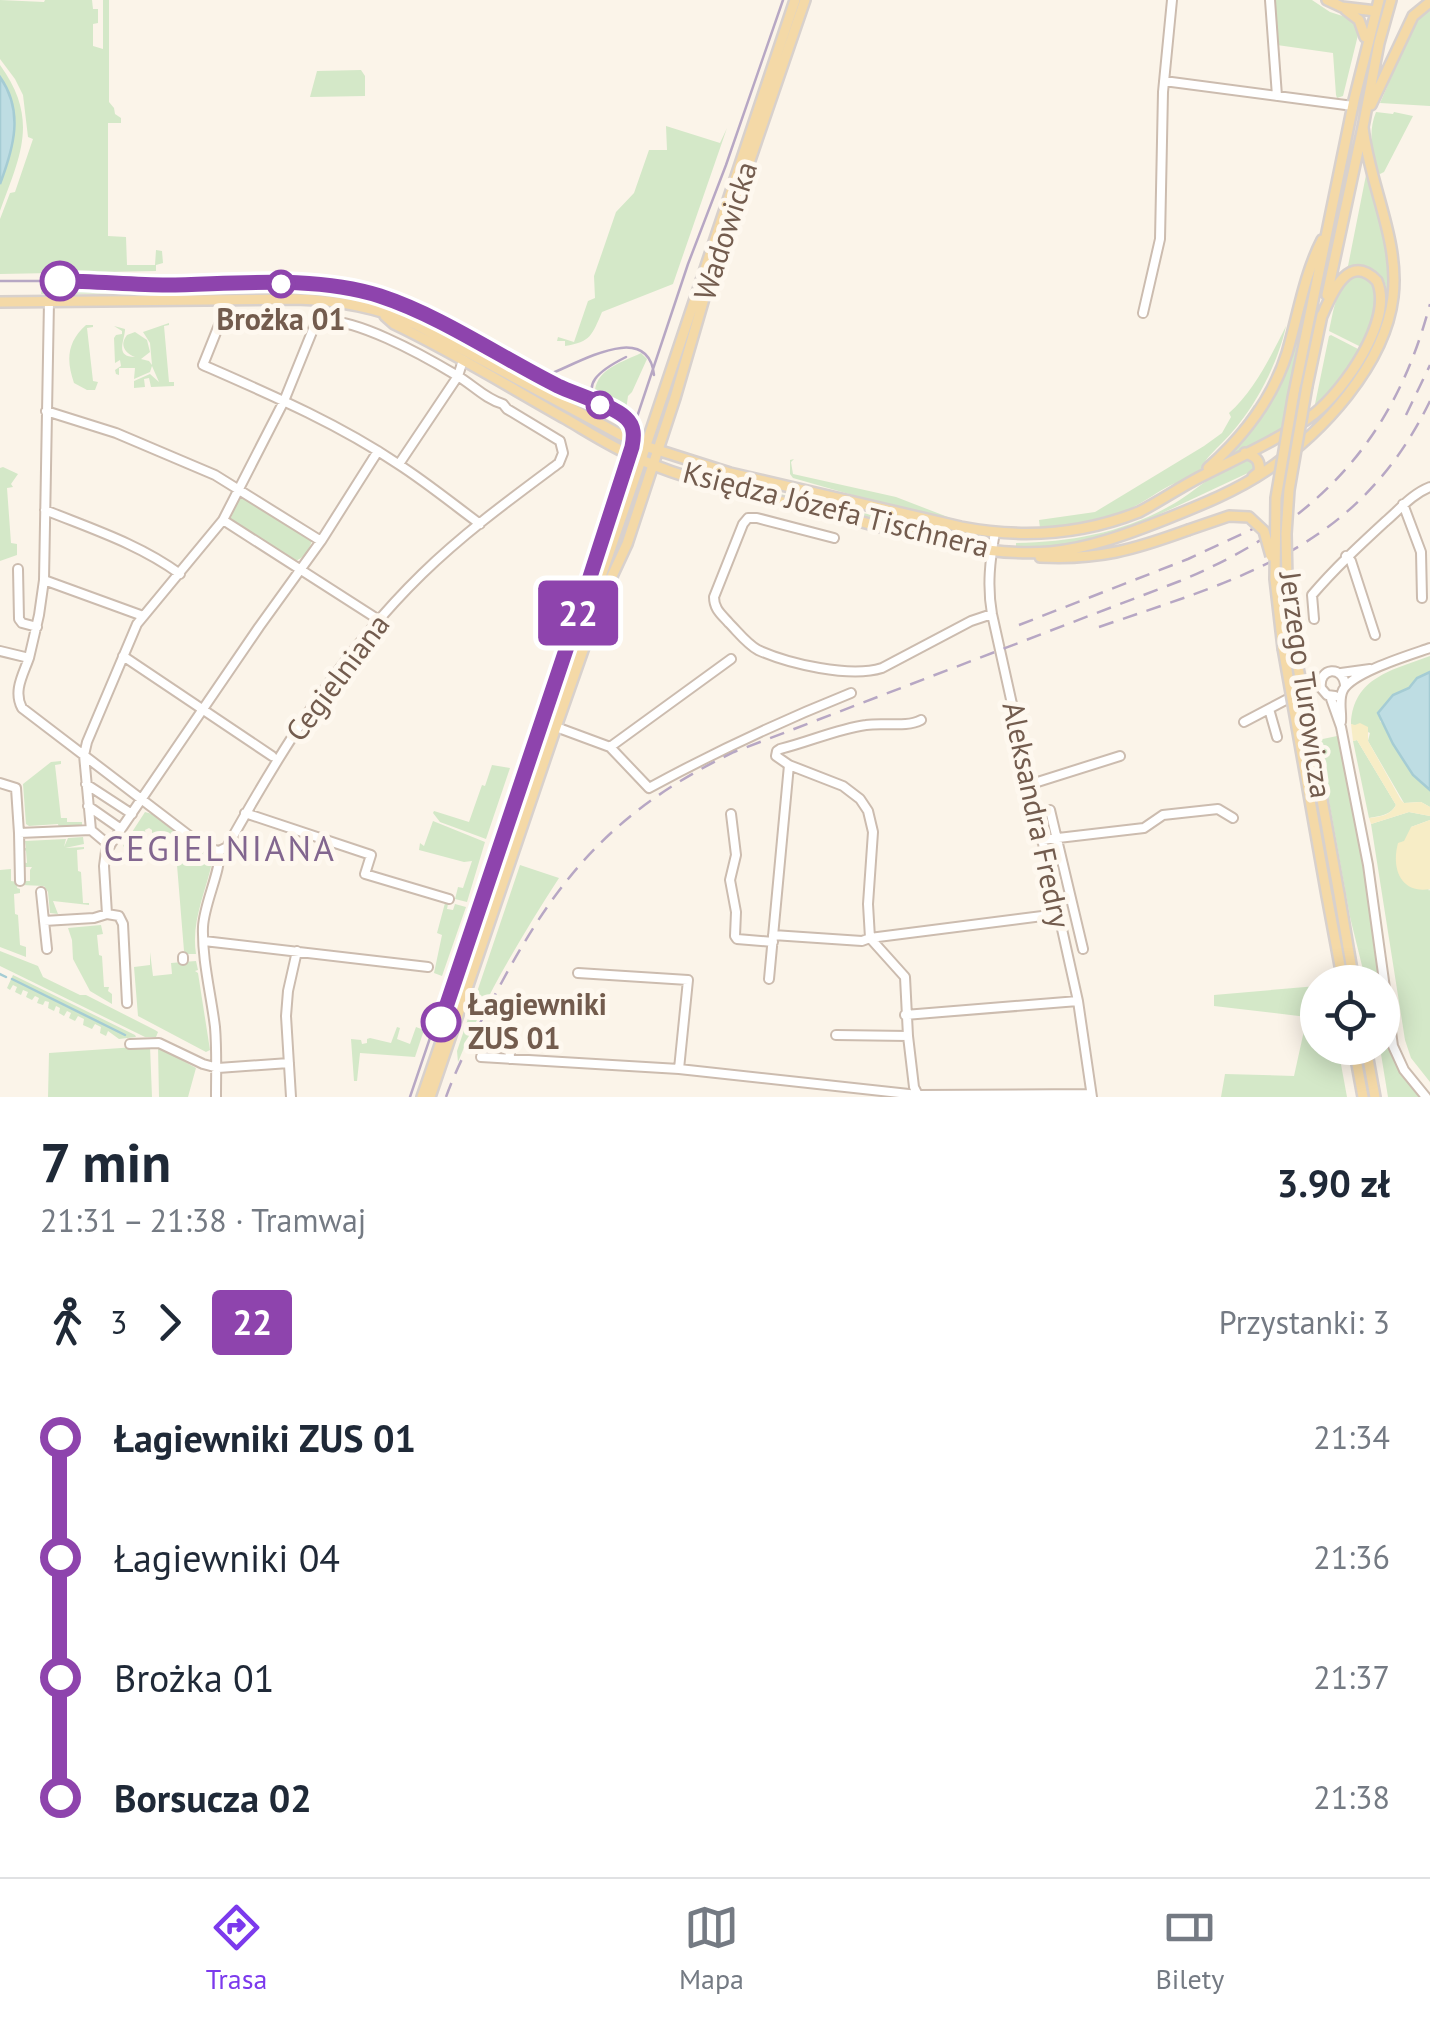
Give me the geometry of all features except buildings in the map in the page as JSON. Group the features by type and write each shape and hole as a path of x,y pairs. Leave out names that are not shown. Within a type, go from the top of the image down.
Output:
{"main road":[{"name":"Wadowicka","path":"422,1097 795,0"},
{"name":"Wadowicka","path":"430,1097 600,602 627,544 712,271 805,0"},
{"path":"1326,0 1375,11 1390,0"},
{"path":"1196,479 1245,430 1274,385 1288,351 1311,264 1328,229 1379,0"},
{"path":"1322,316 1390,0"},
{"path":"1364,124 1413,16 1430,2"},
{"path":"1342,6 1359,20 1366,45"},
{"name":"Księdza Józefa Tischnera","path":"511,381 641,460 746,492 930,539 992,550 1066,550 1119,537 1248,482 1304,442 1331,416 1373,356 1392,304 1394,270 1364,124"},
{"name":"Jerzego Turowicza","path":"1328,229 1276,498 1275,579 1283,648 1340,965"},
{"name":"Księdza Józefa Tischnera","path":"511,381 645,446 708,467 946,524 995,532 1071,532 1140,512 1312,416 1340,387 1364,350 1375,327 1381,300 1377,281 1364,272 1348,274 1338,284 1322,316"},
{"path":"0,302 318,300 398,316 511,381"},
{"path":"383,315 463,360 511,381"},
{"name":"Jerzego Turowicza","path":"1322,316 1289,490 1287,580 1294,645 1351,965"},
{"path":"1245,453 1256,457 1260,467 1248,482"},
{"path":"1018,552 1038,557 1096,557 1152,543 1229,516 1249,517 1264,531 1275,579"},
{"path":"1357,1065 1363,1097"},
{"path":"1369,1065 1375,1097"}],"street":[{"path":"1143,314 1160,239 1164,81 1172,0"},
{"path":"1270,0 1277,96"},
{"path":"1164,81 1353,106"},
{"path":"49,300 44,580 37,627 18,701 22,708 204,847 219,851"},
{"path":"91,830 84,756 88,738 137,624 223,520 284,400 316,322 328,320 365,329 458,376 494,402 503,404 511,381"},
{"path":"219,325 202,366 284,400 378,451 480,524"},
{"path":"400,464 458,376 463,360"},
{"name":"Cegielniana","path":"216,1097 218,1068 204,941 205,909 220,862 219,851 228,846 278,759 329,683 379,620 422,574 559,463 560,441 503,404"},
{"path":"46,411 116,434 215,475 321,541"},
{"path":"107,914 106,853 321,541 378,451"},
{"path":"1314,618 1312,595 1346,556 1403,504 1430,488"},
{"path":"1403,504 1421,552 1422,598"},
{"path":"46,510 126,541 180,574"},
{"path":"834,538 748,518 742,524 714,597 715,606 757,650 792,662 856,671 882,668 992,614"},
{"path":"223,520 379,620"},
{"name":"Aleksandra Fredry","path":"995,532 989,588 992,614 1078,1001 1092,1096"},
{"path":"1346,556 1376,635"},
{"path":"18,570 19,619 37,627"},
{"path":"44,580 143,616"},
{"path":"1299,694 1327,694 1344,689 1375,668 1430,648"},
{"path":"0,651 29,658"},
{"path":"123,656 272,756"},
{"path":"610,746 731,658"},
{"path":"1244,722 1320,682 1329,671 1341,674 1375,668"},
{"path":"1341,674 1345,680 1341,727"},
{"path":"1320,682 1341,727 1370,877 1392,1042 1402,1067 1426,1097"},
{"path":"556,727 610,746 649,788 764,728 851,693"},
{"path":"1269,709 1277,738"},
{"path":"919,1096 914,1087 908,1036 905,977 870,938 868,904 874,832 868,811 843,786 777,760 776,753 869,724 912,724 921,720"},
{"path":"1028,785 1120,756"},
{"path":"769,979 789,765"},
{"path":"0,782 16,788 20,881"},
{"path":"86,784 132,814"},
{"path":"88,806 122,829"},
{"path":"1041,840 1144,828 1164,815 1218,808 1233,818"},
{"path":"1050,810 1084,948"},
{"path":"245,813 372,855 365,874 449,899"},
{"path":"731,814 736,855 730,880 737,939 862,941 1058,914"},
{"path":"19,833 91,830 114,845"},
{"path":"41,892 47,949"},
{"path":"44,921 119,916 127,1003"},
{"path":"204,941 428,968"},
{"path":"291,1097 286,1016 297,951"},
{"path":"578,973 688,980 679,1069"},
{"path":"906,1015 1078,1001"},
{"path":"506,1015 510,1059"},
{"path":"836,1035 908,1036"},
{"path":"130,1044 163,1044 218,1068 289,1063"},
{"path":"481,1056 679,1069 919,1096 1092,1096"}],"green space":[{"path":"0,0 92,0 93,9 98,9 93,46 103,49 103,0 109,0 109,102 121,123 108,123 108,236 126,237 127,265 155,265 156,250 162,251 163,263 156,265 156,271 0,274 0,219 10,193 15,192 33,139 28,137 23,95 0,59"},
{"path":"1275,0 1312,0 1330,12 1355,20 1358,35 1343,96 1336,95 1333,53 1277,45"},
{"path":"1430,9 1430,106 1380,103 1413,27"},
{"path":"0,65 12,84 23,120 20,154 0,211 0,184 11,153 7,87 0,77"},
{"path":"361,70 365,76 365,96 310,97 317,71"},
{"path":"1376,112 1413,116 1380,174 1372,149 1374,119"},
{"path":"666,126 720,143 727,128 673,284 602,312 590,336 565,346 565,341 557,341 558,337 574,342 588,301 595,298 594,276 616,212 634,193 649,150 667,150"},
{"path":"1366,175 1385,243 1389,284 1381,328 1370,352 1384,310 1385,284 1367,268 1348,266"},
{"path":"1358,275 1374,288 1376,298 1371,329 1361,347 1329,331 1340,292"},
{"path":"163,276 161,293 41,294 42,287 97,287 98,277"},
{"path":"167,277 231,279 231,289 169,293"},
{"path":"323,281 362,288 419,310 454,327 455,339 364,300 303,289 250,289 250,283"},
{"path":"1307,294 1281,430 1225,461 1260,418 1281,383"},
{"path":"169,323 164,326 169,382 174,382 174,386 151,387 149,378 144,379 145,387 134,388 134,381 150,374 159,382 152,366 150,372 134,379 135,368 119,368 119,375 116,374 115,370 121,366 120,360 115,363 114,338 122,331 114,326 125,329 122,347 129,356 135,357 124,348 127,335 135,332 147,340 150,352 141,359 152,365 150,343 143,332"},
{"path":"86,325 93,325 87,328 93,381 98,382 95,390 74,383 70,367 72,345"},
{"path":"1286,326 1274,365 1254,403 1205,461 1226,442 1256,406 1234,438 1206,465 1141,506 1175,483 1116,515 1040,528 1039,520 1095,512 1222,433 1231,417 1229,413 1254,384"},
{"path":"1329,336 1360,350 1314,409"},
{"path":"641,353 647,359 628,396 626,410 607,405 595,390 597,382 612,367"},
{"path":"1248,458 1254,462 1250,472 1124,531 1065,545 1016,548 1016,543 1078,538 1138,521"},
{"path":"794,459 793,474 896,497 953,519 793,478 790,460"},
{"path":"0,468 18,474 13,487 7,488 11,543 17,544 17,555 0,561"},
{"path":"763,490 974,534 987,544 946,537"},
{"path":"239,497 312,539 303,556 294,561 230,520"},
{"path":"1430,656 1430,672 1417,678 1380,721 1393,744 1430,784 1430,807 1421,802 1404,803 1368,741 1370,733 1351,724 1353,708 1367,686 1389,671"},
{"path":"553,660 556,661 450,975 447,974"},
{"path":"1340,738 1378,965 1362,965 1318,740"},
{"path":"1357,740 1396,805 1385,814 1369,818 1353,741"},
{"path":"61,761 55,765 61,818 82,822 82,826 29,826 23,784 51,762"},
{"path":"492,765 510,768 486,839 440,822 434,811 469,822"},
{"path":"145,812 180,836 175,847 166,836 150,841 152,830 145,830 147,842 158,845 165,840 174,849 172,854 146,856 130,843 126,848 123,846"},
{"path":"1409,812 1430,816 1430,820 1411,827 1430,889 1430,1082 1411,1058 1405,1040 1400,965 1393,965 1371,824"},
{"path":"433,821 485,842 467,902 455,899 472,861 419,850"},
{"path":"83,837 84,844 65,848 84,847 77,850 78,871 83,903 89,905 53,901 58,914 50,913 44,886 22,885 23,881 30,881 32,867 22,867 22,862 27,863 26,851 21,847 26,848 25,841 66,839 64,847 68,838"},
{"path":"185,839 212,863 197,919 196,954 184,951 177,865 172,864"},
{"path":"520,865 559,878 504,968 458,1062 457,1051"},
{"path":"11,869 11,881 18,882 20,889 20,893 14,894 15,914 26,957 0,947 0,870"},
{"path":"445,903 447,909 453,910 455,904 466,907 442,976 434,973 442,935 437,933"},
{"path":"101,925 103,934 97,935 99,955 104,987 109,987 112,1004 90,991 73,959 68,928"},
{"path":"0,951 38,966 43,977 155,1030 156,1037 145,1037 0,966"},
{"path":"150,952 153,976 172,974 171,963 196,961 210,1050 206,1052 138,1016 134,967 150,965"},
{"path":"13,975 136,1037 119,1039 108,1031 106,1036 95,1024 92,1029 83,1025 84,1019 78,1016 75,1021 67,1011 64,1016 56,1006 54,1011 48,1008 49,1002 43,1005 37,1003 39,998 35,996 32,1000 26,997 28,992 15,992 17,987 13,985 10,990 7,988"},
{"path":"1300,987 1300,1016 1214,1006 1214,995"},
{"path":"397,1027 397,1039 410,1044 416,1027 424,1030 415,1057 360,1053 354,1081 351,1039 361,1040 362,1044 370,1038 391,1043"},
{"path":"150,1046 152,1097 48,1097 49,1053"},
{"path":"158,1047 196,1068 188,1097 159,1097"},
{"path":"1300,1049 1300,1065 1341,1065 1347,1097 1221,1097 1225,1074 1294,1076"},
{"path":"1383,1065 1399,1065 1421,1097 1388,1097"}],"sand":[{"path":"1351,724 1368,727 1368,741 1401,800 1421,802 1430,807 1430,816 1409,812 1371,824 1369,818 1388,813 1396,805 1357,740 1353,741"},
{"path":"1430,820 1430,889 1420,890 1400,878 1396,853 1398,843 1404,841 1411,827"}],"water":[{"path":"0,77 12,103 14,129 0,184"},
{"path":"1430,672 1430,790 1413,775 1378,713 1393,695"}],"waterway":[{"path":"0,974 6,977"},
{"path":"12,979 125,1035"}],"tram line":[{"path":"410,1097 688,264 783,0"},
{"path":"0,281 299,284 356,290 414,310 620,414 630,422 633,437"},
{"name":"22","path":"60,281 299,284 363,292 424,314 628,419 634,434 632,447 441,1022"},
{"path":"532,372 550,374 594,355 626,348 639,350 649,359 654,375"},
{"path":"608,408 598,400 592,386 601,372 626,357"}],"railway":[{"path":"446,1097 482,1019 542,915 566,881 622,823 692,774 734,752 1180,581 1270,534 1341,475 1369,439 1394,399 1430,304"},
{"path":"1406,415 1430,365"},
{"path":"1099,627 1247,573 1331,525 1368,492 1401,451 1430,401"},
{"path":"1019,625 1188,559 1268,522"}],"place":[{"name":"Brożka 01","path":"281,284"},
{"name":"Łagiewniki ZUS 01","path":"441,1022"}],"district":[{"name":"CEGIELNIANA","path":"220,849"}]}
